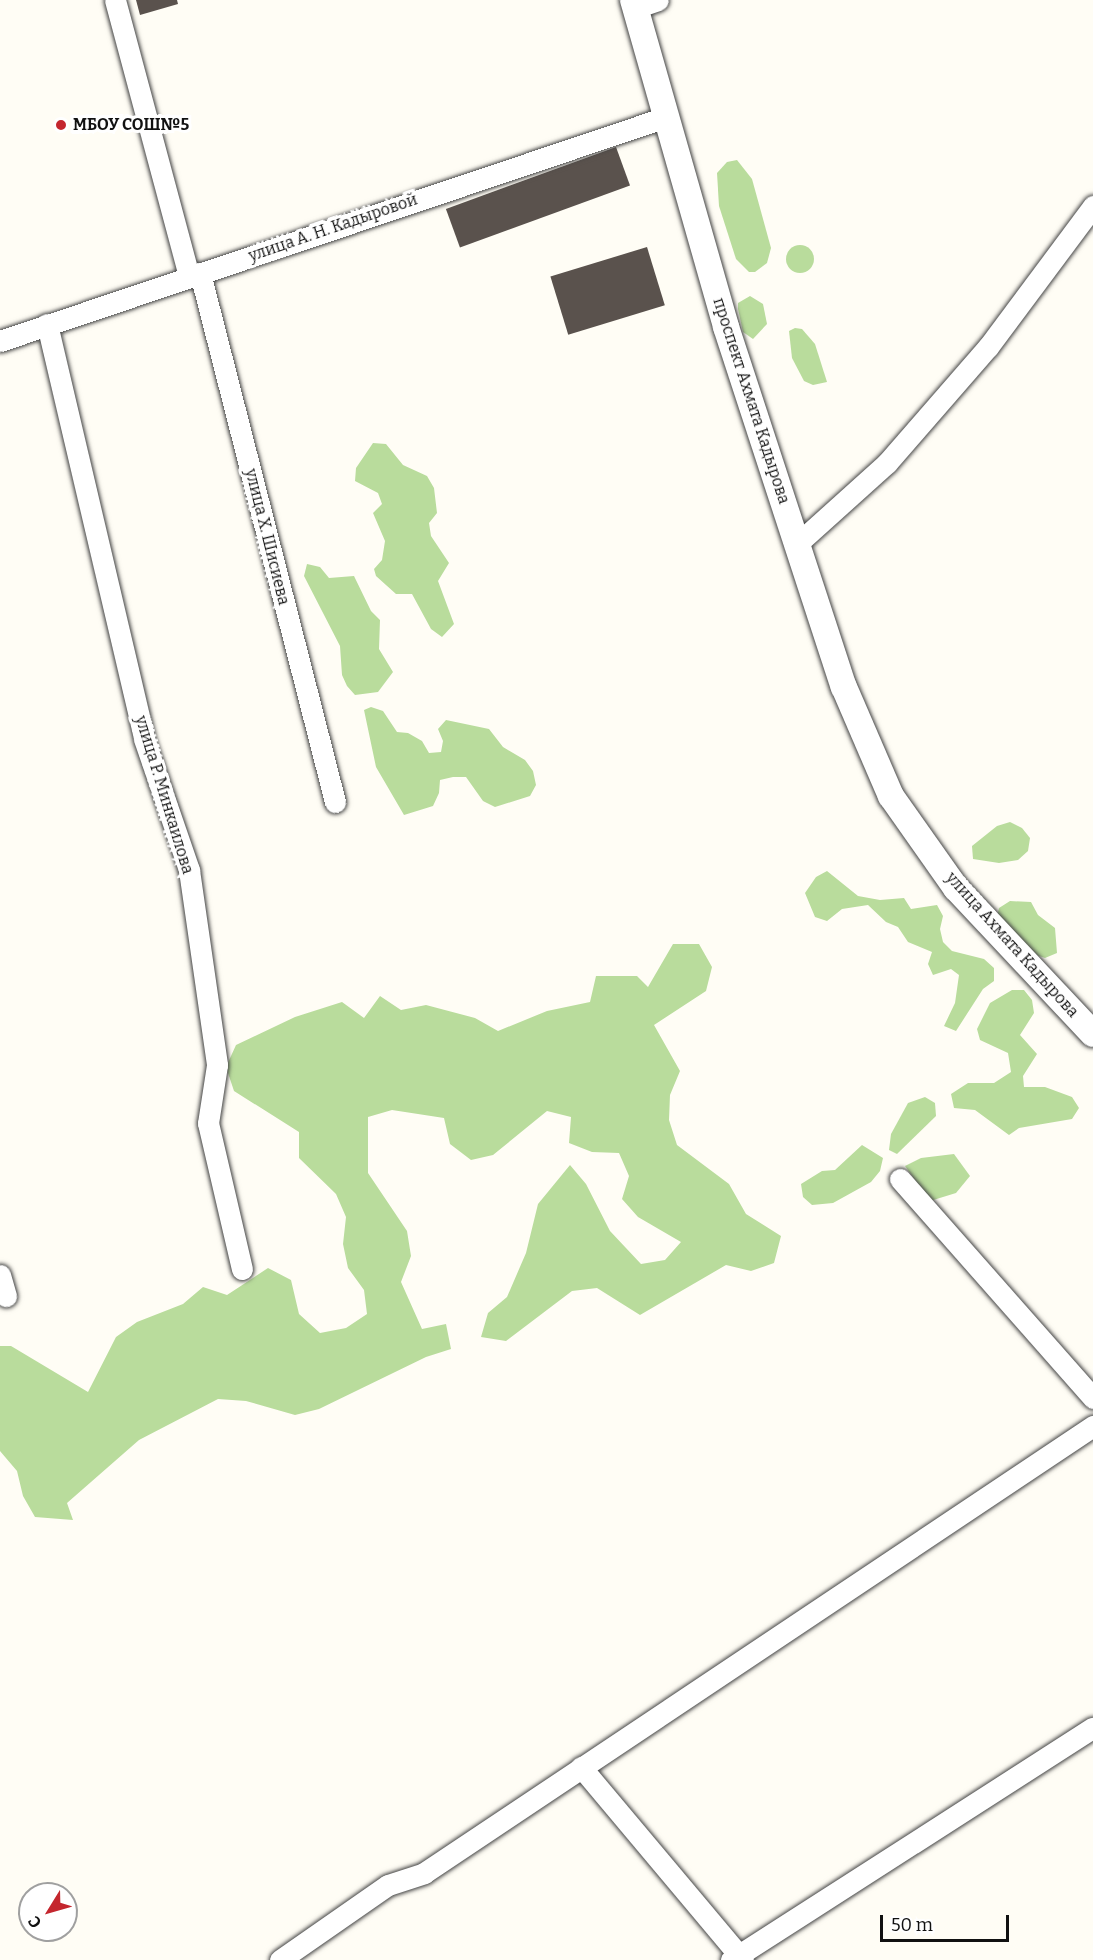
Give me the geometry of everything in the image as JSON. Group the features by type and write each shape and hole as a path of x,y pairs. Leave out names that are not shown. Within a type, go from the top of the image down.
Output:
{"street":[{"name":"улица Х. Шисиева","path":"115,0 195,274 335,802"},
{"name":"проспект Ахмата Кадырова","path":"642,3 666,117 726,327 844,687 891,796"},
{"name":"улица А. Н. Кадыровой","path":"0,341 666,117"},
{"path":"797,544 887,463 988,348 1093,206"},
{"name":"улица Р. Минкаилова","path":"47,324 144,739 189,870 217,1065 208,1123 242,1269"},
{"name":"улица Ахмата Кадырова","path":"891,796 956,888 1093,1034"},
{"path":"900,1179 1093,1398"},
{"path":"0,1275 6,1296"},
{"path":"280,1960 388,1886 424,1873 1093,1426"},
{"path":"581,1767 738,1959 1093,1728"}],"green space":[{"path":"737,160 752,179 771,248 767,263 755,272 749,272 736,259 719,206 717,173 727,162"},
{"path":"800,245 810,249 814,259 810,269 800,273 790,269 786,259 790,249"},
{"path":"750,296 763,304 767,324 753,339 743,332 738,309 738,303"},
{"path":"795,328 802,329 815,344 827,382 813,385 804,381 792,358 789,331"},
{"path":"373,443 386,444 403,465 427,476 434,488 437,513 429,523 431,536 449,563 438,581 454,624 442,637 431,629 412,594 396,594 376,576 374,569 382,560 385,541 373,513 382,504 378,493 355,481 356,468"},
{"path":"307,564 320,567 329,578 354,576 371,611 380,620 379,649 393,672 378,692 355,695 347,686 342,675 340,646 304,576"},
{"path":"371,707 383,711 397,732 408,733 422,741 429,753 441,752 443,741 438,729 446,720 489,729 503,747 525,760 533,771 536,785 530,796 495,807 483,801 466,777 453,777 440,780 439,793 433,806 404,815 376,767 364,710"},
{"path":"1010,822 1022,828 1030,838 1028,851 1018,860 999,863 973,859 972,846 997,826"},
{"path":"827,871 858,896 880,900 904,898 911,909 937,905 943,916 940,929 943,942 952,951 984,959 994,968 994,981 983,989 956,1031 944,1026 955,1003 959,975 951,969 933,975 928,964 932,952 908,942 898,927 886,922 868,905 842,909 827,921 815,917 805,893 816,877"},
{"path":"1010,901 1031,902 1038,915 1055,928 1057,953 1045,958 1033,954 996,921 999,908"},
{"path":"673,944 699,944 712,967 706,991 654,1025 680,1071 670,1095 669,1120 677,1145 729,1184 746,1214 781,1236 774,1263 751,1271 726,1265 640,1315 597,1288 572,1291 506,1341 481,1337 488,1313 507,1297 526,1253 538,1204 570,1165 586,1184 610,1231 641,1264 665,1260 681,1242 638,1217 622,1199 629,1176 619,1153 592,1152 569,1143 571,1117 547,1111 493,1155 471,1160 450,1144 444,1118 392,1110 368,1117 368,1173 407,1231 411,1256 401,1282 422,1329 446,1324 451,1349 426,1357 319,1409 295,1415 246,1401 218,1399 139,1440 67,1503 73,1520 35,1517 23,1496 17,1471 0,1451 0,1346 11,1346 88,1392 116,1337 137,1322 183,1304 203,1287 227,1295 268,1268 291,1280 299,1314 320,1333 346,1328 367,1314 364,1290 348,1268 343,1244 346,1217 336,1194 299,1158 299,1132 234,1091 226,1067 236,1045 295,1017 342,1002 364,1018 380,996 401,1010 426,1005 475,1018 498,1031 547,1011 590,1002 596,976 637,976 648,987"},
{"path":"1012,990 1024,990 1032,1000 1034,1013 1020,1035 1037,1054 1023,1076 1024,1087 1045,1087 1072,1097 1079,1108 1072,1119 1019,1128 1009,1135 975,1110 954,1108 951,1094 968,1083 994,1083 1011,1072 1008,1053 980,1040 977,1029 990,1003"},
{"path":"925,1097 935,1103 936,1116 897,1154 889,1150 891,1134 908,1103"},
{"path":"862,1145 883,1158 880,1171 871,1182 833,1203 812,1205 803,1197 801,1184 822,1171 835,1170"},
{"path":"954,1154 970,1176 956,1193 930,1201 905,1166 921,1158"}],"building":[{"path":"136,0 177,0 178,4 140,15"},
{"path":"616,147 630,186 460,247 446,209"},
{"path":"647,247 665,305 568,335 550,277"}],"place":[{"name":"МБОУ СОШ№5","path":"61,125"}]}
